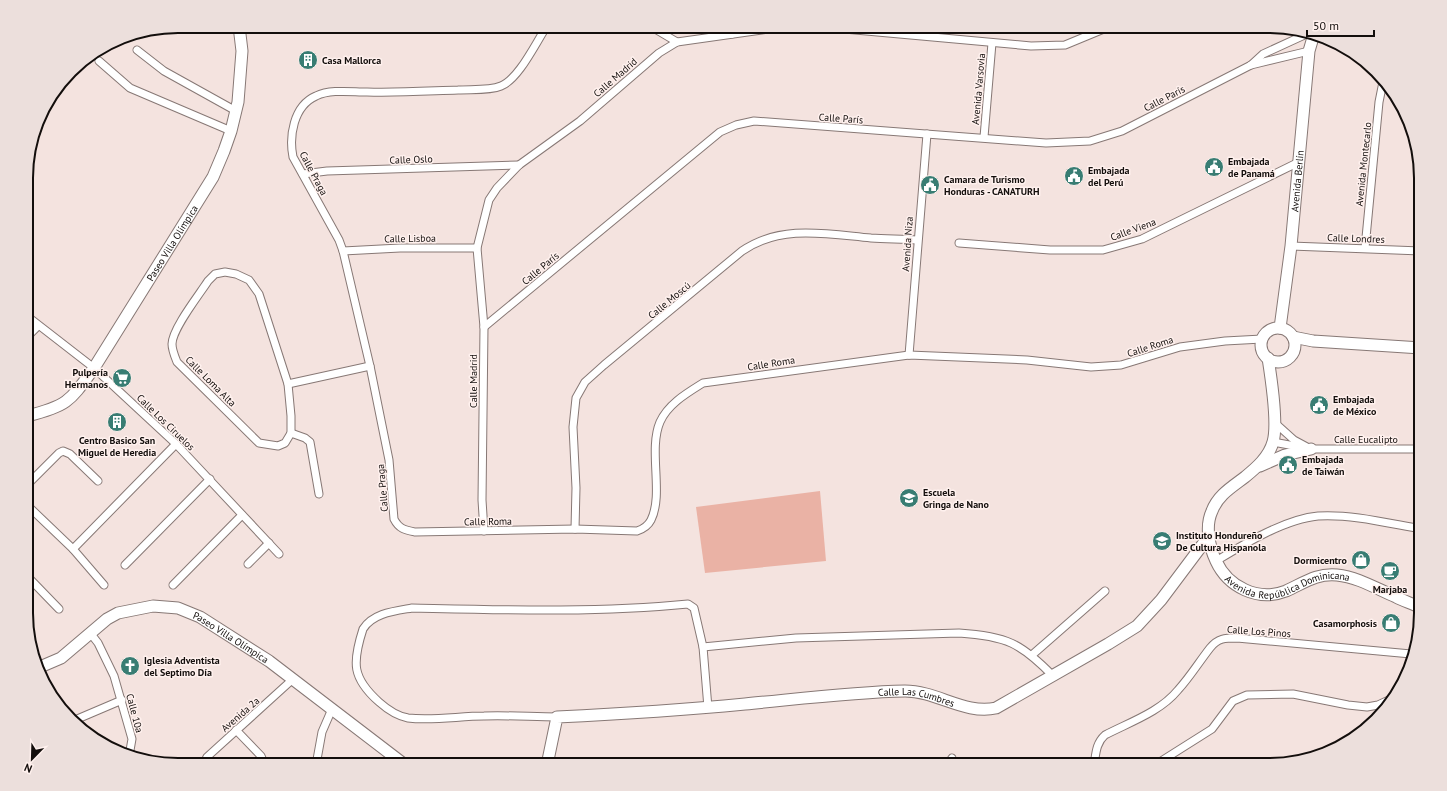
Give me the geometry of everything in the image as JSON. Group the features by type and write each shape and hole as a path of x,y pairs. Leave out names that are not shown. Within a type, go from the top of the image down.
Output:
{"street":[{"name":"Paseo Villa Olímpica","path":"33,415 52,410 67,402 94,368 213,177 231,131 236,111 242,51 240,33"},
{"name":"Calle Praga","path":"394,519 389,460 370,366 343,251 293,157 290,144 293,127 305,104 315,96 336,92 473,89 500,86 516,74 542,33"},
{"path":"662,33 677,42"},
{"name":"Calle Madrid","path":"484,531 482,500 484,327 477,248 489,200 497,188 519,165 580,121 659,53 677,42 738,33"},
{"name":"Calle Madrid","path":"890,33 1031,46 1065,45 1094,33"},
{"name":"Calle París","path":"1251,65 1263,54 1301,37"},
{"name":"Avenida Berlín","path":"1280,328 1291,246 1309,51 1312,40"},
{"name":"Avenida Varsovia","path":"984,138 992,42"},
{"path":"137,50 164,71 236,111"},
{"name":"Calle París","path":"484,327 720,132 736,125 754,121 1046,143 1090,141 1122,131 1251,65 1309,51"},
{"path":"99,61 130,88 231,131"},
{"name":"Avenida Montecarlo","path":"1365,248 1379,102 1382,87"},
{"name":"Avenida Niza","path":"909,355 917,240 927,134"},
{"name":"Calle Viena","path":"960,243 1050,250 1103,250 1142,239 1299,162"},
{"name":"Calle Oslo","path":"303,174 519,165"},
{"name":"Calle Moscú","path":"575,529 576,488 573,427 576,398 585,382 604,365 742,251 767,237 782,234 806,233 917,240"},
{"name":"Calle Londres","path":"1291,246 1414,251"},
{"name":"Calle Lisboa","path":"343,251 400,248 477,248"},
{"name":"Calle Loma Alta","path":"226,272 236,274 250,280 259,294 288,384 291,433 285,443 278,446 259,443 177,362 172,344 174,333 214,274 226,272"},
{"name":"Calle Los Ciruelos","path":"33,321 94,368 176,444 279,554"},
{"path":"33,331 38,326"},
{"path":"1280,328 1285,330 1294,343 1292,354 1283,361 1273,361 1268,358 1262,350 1262,339 1267,332 1280,328"},
{"name":"Calle Roma","path":"394,519 398,526 415,532 575,529 637,531 645,528 651,521 655,507 656,446 660,423 668,409 686,393 703,384 909,355 1027,360 1091,367 1121,365 1137,362 1155,353 1192,344 1243,339 1262,339"},
{"path":"1294,343 1314,341 1414,348"},
{"name":"Avenida República Dominicana","path":"1268,358 1272,385 1274,422 1273,442 1269,451 1256,468 1219,497 1209,517 1209,536 1216,561 1230,581 1249,592 1273,594 1285,591 1314,576 1338,575 1373,586 1414,605"},
{"name":"Avenida República Dominicana","path":"1272,385 1283,361"},
{"path":"288,384 370,366"},
{"path":"1274,422 1294,440 1310,449"},
{"path":"291,433 305,438 310,442 320,494"},
{"name":"Calle Eucalipto","path":"1273,442 1310,449 1414,449"},
{"path":"73,549 176,444"},
{"path":"1256,468 1285,456 1310,449"},
{"path":"33,479 59,453 63,451 70,454 98,481"},
{"path":"125,565 210,479"},
{"path":"33,512 73,549 104,585"},
{"path":"173,584 242,515"},
{"path":"1216,561 1259,536 1316,516 1356,518 1414,528"},
{"name":"Calle Las Cumbres","path":"557,717 708,708 858,693 907,691 924,693 971,708 986,710 996,708 1108,644 1144,620 1161,600 1209,536"},
{"path":"248,564 269,543"},
{"path":"33,582 60,609"},
{"path":"1032,655 1105,591"},
{"path":"548,758 557,717 487,716 415,718 395,714 387,709 373,697 360,681 356,666 363,629 366,624 388,613 412,608 581,611 639,609 688,604 694,608 703,647 708,708"},
{"name":"Paseo Villa Olímpica","path":"43,666 61,658 107,619 129,610 153,606 178,608 200,617 233,637 293,679 396,758"},
{"path":"703,647 796,638 959,633 979,634 1006,640 1032,655 1053,676"},
{"name":"Calle 10a","path":"91,634 98,643 114,676 132,739 130,750"},
{"name":"Calle Los Pinos","path":"1095,758 1097,746 1105,735 1148,714 1171,698 1178,691 1210,648 1220,639 1237,638 1408,654"},
{"name":"Avenida 2a","path":"206,758 293,679"},
{"path":"1166,758 1212,729 1233,701 1247,695 1293,694 1361,707 1382,703"},
{"path":"78,719 122,700"},
{"path":"317,758 322,732 332,709"},
{"path":"236,730 262,758"}],"shaded area":[{"path":"820,491 826,561 705,573 696,507"}],"place":[{"name":"Casa Mallorca","path":"308,60"},
{"name":"Embajada de Panamá","path":"1214,167"},
{"name":"Embajada del Perú","path":"1074,176"},
{"name":"Camara de Turismo Honduras - CANATURH","path":"930,185"},
{"name":"Pulpería Hermanos","path":"122,378"},
{"name":"Embajada de México","path":"1319,405"},
{"name":"Centro Basico San Miguel de Heredia","path":"117,422"},
{"name":"Embajada de Taiwán","path":"1288,465"},
{"name":"Escuela Gringa de Nano","path":"909,498"},
{"name":"Instituto Hondureño De Cultura Hispanola","path":"1162,541"},
{"name":"Dormicentro","path":"1361,560"},
{"name":"Marjaba","path":"1390,571"},
{"name":"Casamorphosis","path":"1391,623"},
{"name":"Iglesia Adventista del Septimo Día","path":"130,666"}]}
